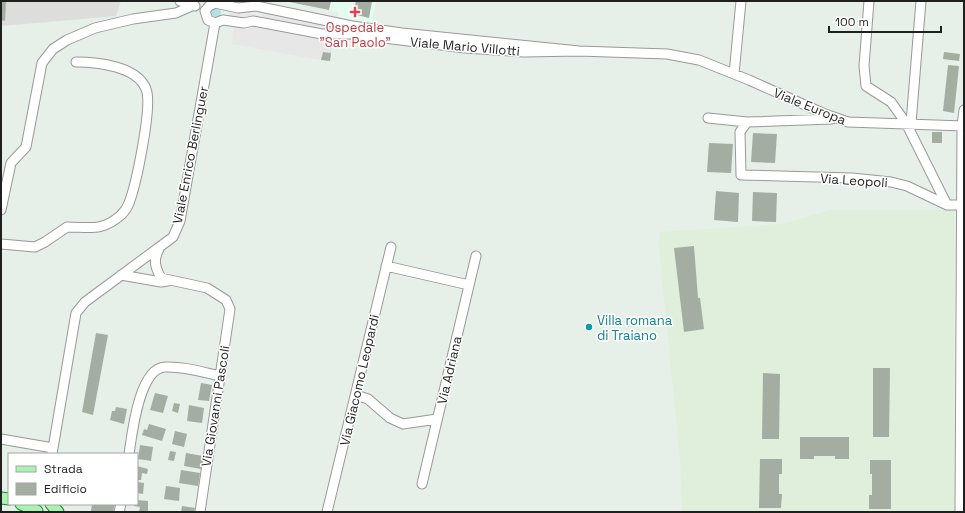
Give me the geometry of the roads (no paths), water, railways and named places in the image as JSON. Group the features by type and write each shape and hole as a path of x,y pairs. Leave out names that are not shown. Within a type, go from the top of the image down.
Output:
{"main road":[{"path":"24,505 39,510 49,505"}],"street":[{"path":"180,1 206,9"},
{"path":"734,74 741,1"},
{"path":"869,1 864,66 866,86 891,102 908,123 947,204"},
{"path":"908,123 921,1"},
{"path":"211,4 220,4 226,11 219,22 206,18 206,9 211,4"},
{"name":"Viale Mario Villotti","path":"220,4 238,8 256,6 331,22 402,33 579,51"},
{"path":"1,210 11,163 26,147 42,63 53,49 67,40 95,28 133,19 176,13 194,5"},
{"name":"Viale Mario Villotti","path":"219,22 244,23 252,21 328,34 352,34 465,48 524,52 579,51 667,54 699,60 734,74"},
{"name":"Viale Enrico Berlinguer","path":"52,451 76,313 85,302 173,237 180,220 219,22"},
{"path":"328,34 331,22"},
{"path":"1,244 35,247 45,242 66,227 93,229 121,215 129,204 137,176 147,114 146,89 138,78 126,70 90,62 76,62"},
{"name":"Viale Europa","path":"734,74 848,122 963,126"},
{"path":"960,512 962,483 962,200 964,110"},
{"path":"708,118 747,122 838,119"},
{"name":"Via Leopoli","path":"747,122 740,132 741,175 852,178 891,182 906,186 947,204 962,200"},
{"name":"Via Giacomo Leopardi","path":"327,512 391,247"},
{"path":"159,248 154,257 155,269 162,278 175,281"},
{"name":"Via Adriana","path":"422,484 476,256"},
{"path":"386,266 469,285"},
{"path":"121,275 160,282 175,281"},
{"name":"Via Giovanni Pascoli","path":"175,281 207,288 226,300 230,309 200,512"},
{"path":"129,453 143,387 152,374 163,367 189,369 220,376"},
{"path":"356,395 368,399 390,418 403,424 437,419"},
{"path":"1,439 52,451"}],"place":[{"name":"Ospedale \"San Paolo\"","path":"355,12"},
{"name":"Villa romana di Traiano","path":"589,327"}]}
